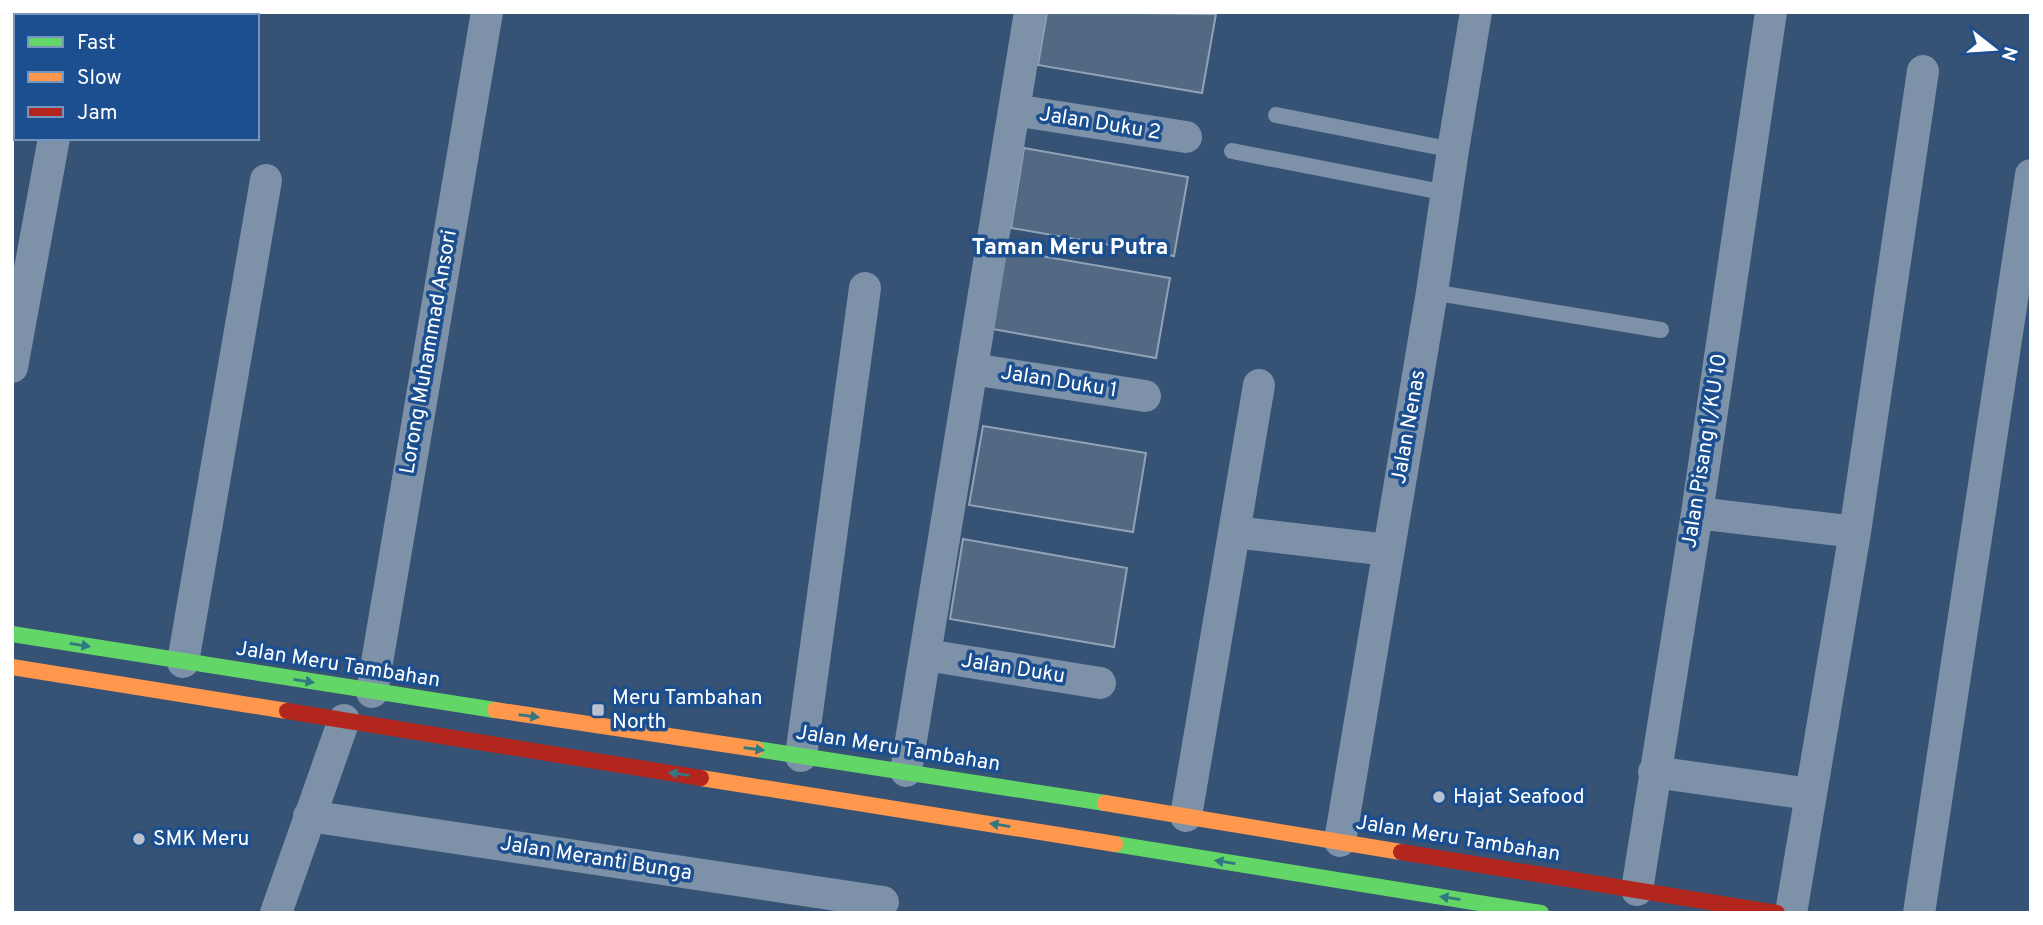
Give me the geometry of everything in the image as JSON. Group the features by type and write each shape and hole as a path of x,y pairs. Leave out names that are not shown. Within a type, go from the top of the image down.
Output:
{"main road":[{"name":"Jalan Meru Tambahan","path":"12,634 372,692 905,771 1777,913"},
{"path":"13,669 1541,913"}],"street":[{"name":"Lorong Muhammad Ansori","path":"372,692 487,12"},
{"path":"905,771 1030,12"},
{"name":"Jalan Nenas","path":"1340,841 1476,12"},
{"name":"Jalan Pisang 1/KU 10","path":"1637,890 1697,513 1771,12"},
{"path":"1791,913 1856,532 1923,71"},
{"name":"Jalan Duku 2","path":"1014,110 1186,137"},
{"path":"12,367 54,140"},
{"path":"1919,913 2031,175"},
{"path":"183,662 266,180"},
{"path":"801,756 865,288"},
{"name":"Jalan Duku 1","path":"972,369 1145,396"},
{"path":"1186,816 1259,385"},
{"path":"1697,513 1856,532"},
{"path":"1234,533 1388,550"},
{"name":"Jalan Duku","path":"926,655 1100,683"},
{"path":"276,913 344,720"},
{"path":"1654,772 1810,794"},
{"name":"Jalan Meranti Bunga","path":"309,816 883,902"}],"lane":[{"path":"1276,116 1453,150"},
{"path":"1232,151 1447,193"},
{"path":"1432,292 1661,330"}],"building":[{"path":"1047,12 1216,14 1202,93 1038,65"},
{"path":"1024,148 1188,177 1174,256 1011,228"},
{"path":"1006,250 1170,278 1156,358 992,329"},
{"path":"983,426 1146,453 1133,532 969,505"},
{"path":"963,539 1127,568 1114,647 950,619"}],"traffic: fast":[{"path":"12,634 495,710"},
{"path":"756,749 1105,803"},
{"path":"1115,844 1541,913"}],"traffic: slow":[{"path":"12,667 287,711"},
{"path":"495,710 756,749"},
{"path":"701,778 1115,844"},
{"path":"1105,803 1401,852"}],"traffic: jam":[{"path":"287,711 701,778"},
{"path":"1401,852 1777,913"}],"place":[{"name":"Meru Tambahan North","path":"598,710"},
{"name":"Hajat Seafood","path":"1439,797"},
{"name":"SMK Meru","path":"139,839"}],"district":[{"name":"Taman Meru Putra","path":"1070,248"}]}
